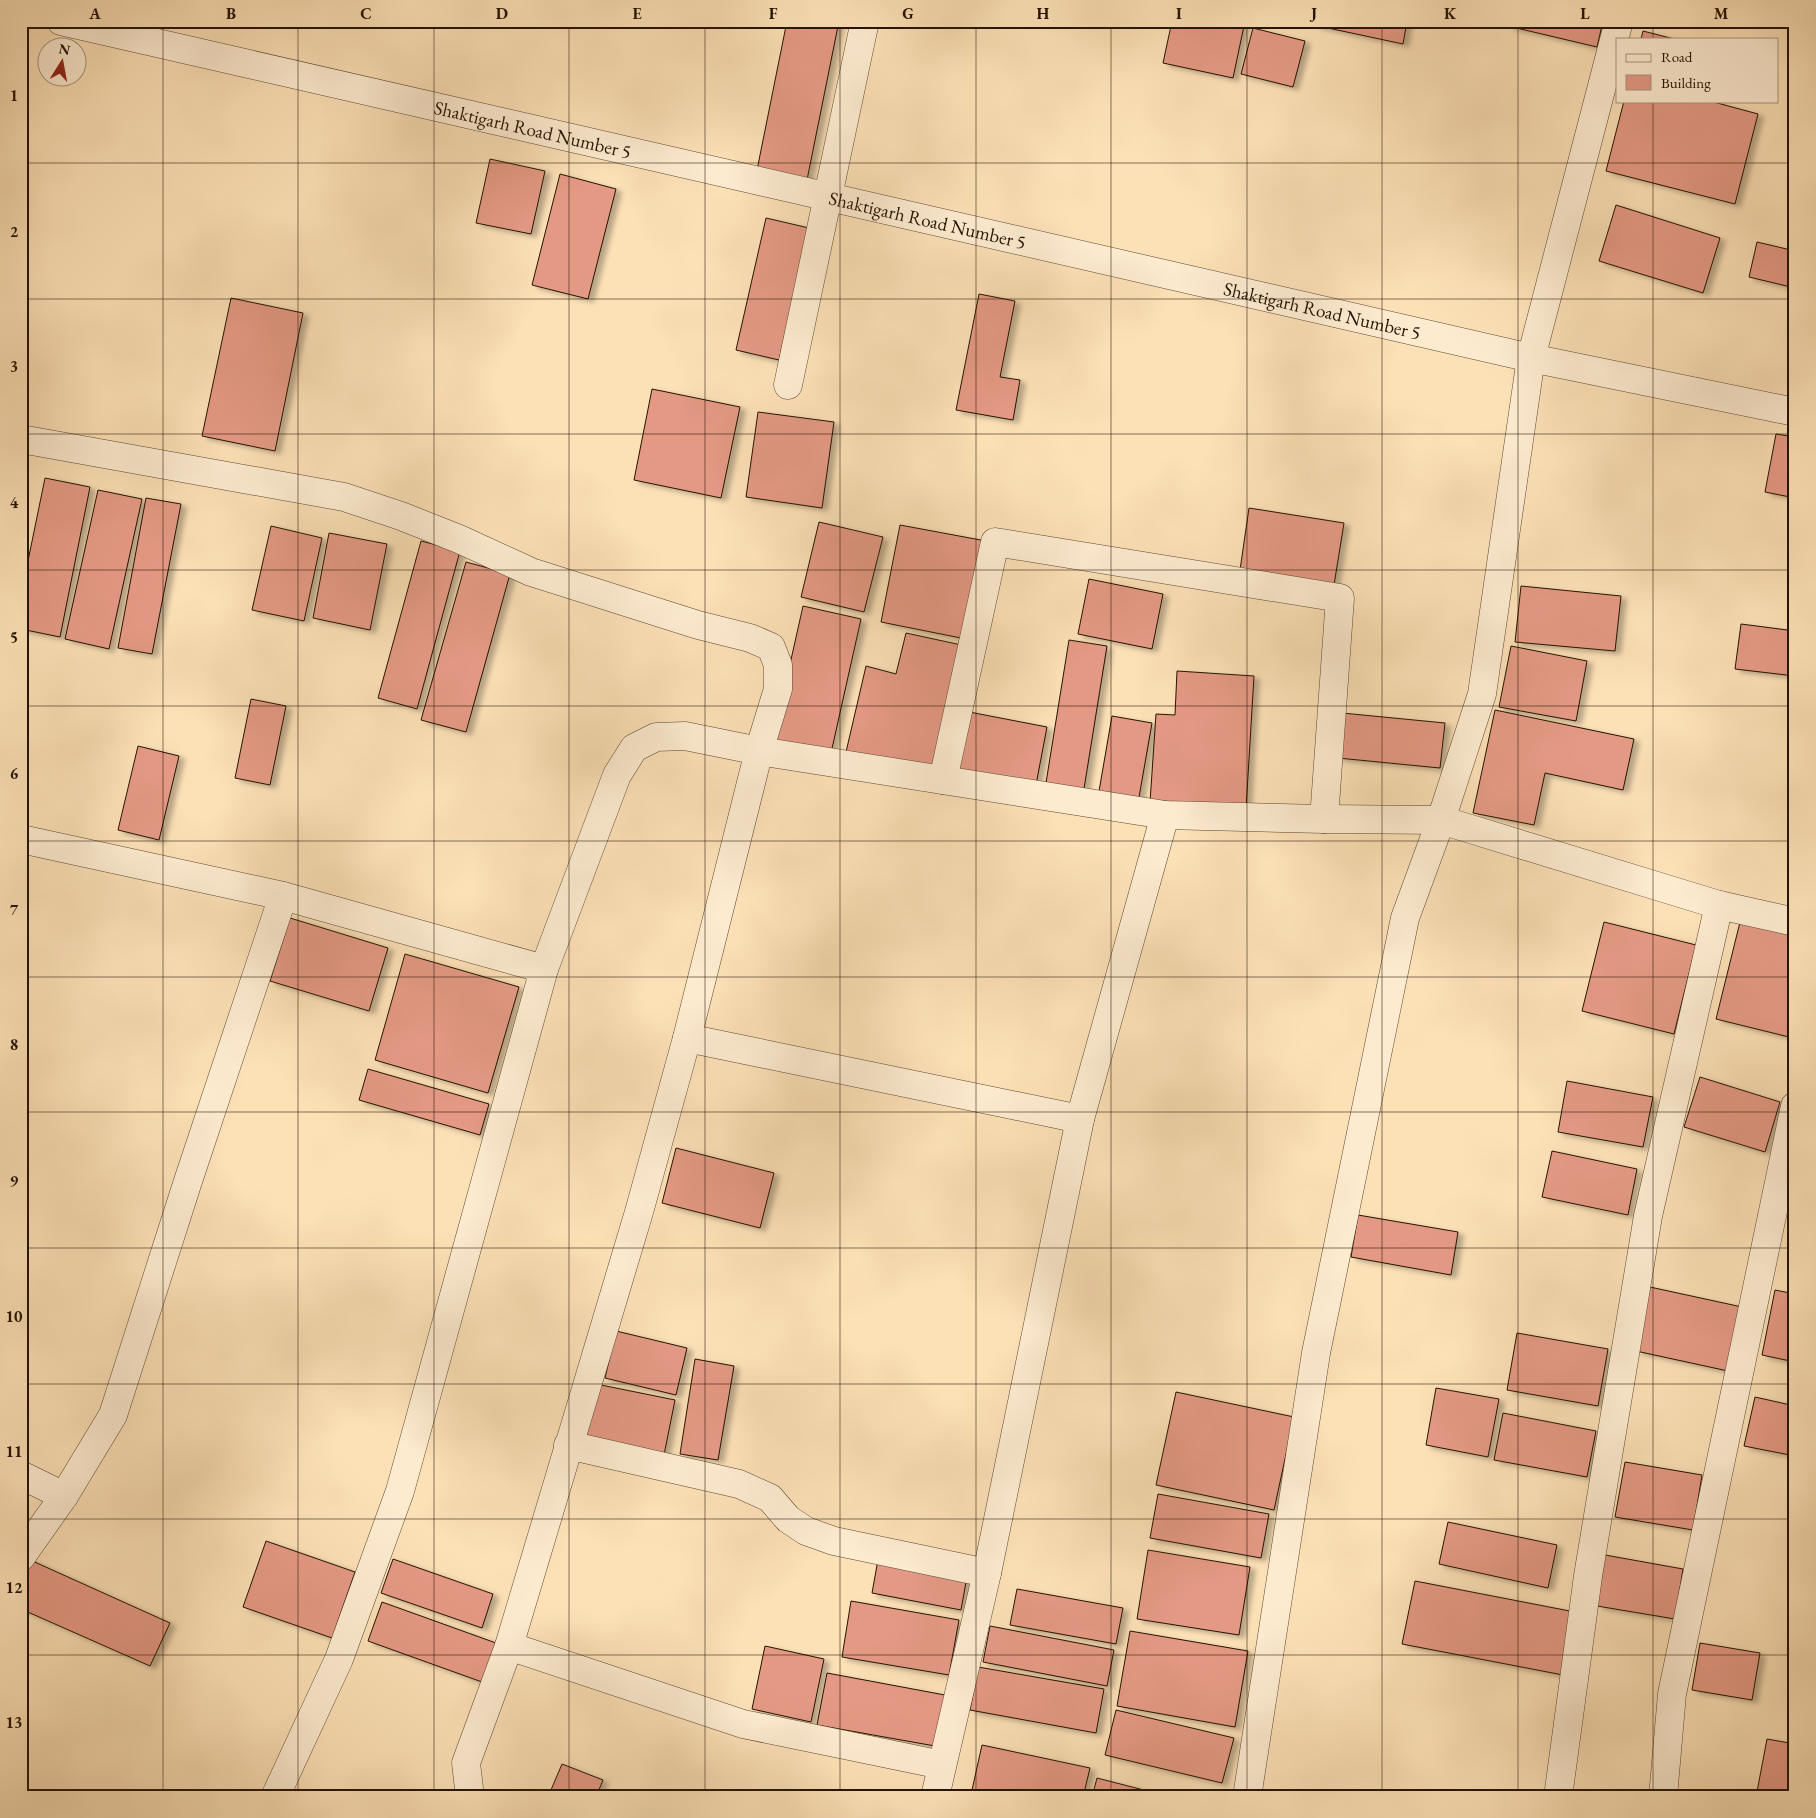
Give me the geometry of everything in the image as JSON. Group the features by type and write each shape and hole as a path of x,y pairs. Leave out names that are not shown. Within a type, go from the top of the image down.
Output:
{"street":[{"name":"Shaktigarh Road Number 5","path":"61,21 1531,358 1795,412"},
{"path":"788,385 865,21"},
{"path":"1247,1797 1316,1353 1405,918 1441,820 1482,694 1531,358 1619,21"},
{"path":"21,439 344,497 450,535 531,572 698,625 750,638 771,647 778,665 778,689 759,751 687,1038 639,1212 509,1646 466,1763 470,1797"},
{"path":"943,780 996,542 1340,598 1324,819"},
{"path":"275,1797 339,1659 400,1491 544,969 617,775 634,748 656,737 685,736 759,751 1165,815 1441,820 1719,905 1795,922"},
{"path":"934,1797 987,1573 1080,1119 1165,815"},
{"path":"21,838 283,896 544,969"},
{"path":"21,1557 64,1496 113,1415 191,1172 283,896"},
{"path":"1558,1797 1588,1576 1648,1216 1719,905"},
{"path":"687,1038 1080,1119"},
{"path":"1663,1797 1672,1694 1795,1106"},
{"path":"568,1445 739,1484 770,1498 788,1519 806,1531 834,1542 987,1573"},
{"path":"21,1475 64,1496"},
{"path":"509,1646 743,1724 942,1765"}],"building":[{"path":"787,21 839,21 807,180 757,170"},
{"path":"1172,21 1245,21 1233,78 1163,63"},
{"path":"1314,21 1407,21 1403,44 1314,25"},
{"path":"1509,21 1603,21 1597,47 1508,26"},
{"path":"1253,28 1305,41 1293,87 1241,74"},
{"path":"1643,31 1670,38 1641,38"},
{"path":"1624,102 1714,102 1758,114 1735,204 1606,171"},
{"path":"490,159 545,171 531,234 476,223"},
{"path":"560,174 616,189 588,299 532,285"},
{"path":"1616,205 1720,238 1703,293 1599,261"},
{"path":"766,218 809,228 779,360 736,350"},
{"path":"1757,242 1795,251 1795,288 1749,277"},
{"path":"979,294 1015,301 1000,377 1020,380 1013,420 956,410"},
{"path":"231,298 303,313 275,451 202,436"},
{"path":"652,389 740,407 721,498 634,480"},
{"path":"758,412 834,422 822,508 746,497"},
{"path":"1776,434 1795,437 1795,498 1765,492"},
{"path":"45,478 90,487 60,637 21,629 21,595"},
{"path":"98,490 142,499 109,649 65,639"},
{"path":"146,498 181,504 152,654 118,648"},
{"path":"1249,508 1344,523 1334,585 1240,570"},
{"path":"819,522 883,537 864,612 801,597"},
{"path":"900,525 986,541 966,639 881,622"},
{"path":"271,526 322,538 304,621 252,610"},
{"path":"329,533 387,544 370,630 313,618"},
{"path":"421,541 460,551 417,709 378,698"},
{"path":"466,562 510,574 466,732 421,720"},
{"path":"1089,579 1163,594 1152,649 1078,634"},
{"path":"1521,586 1621,596 1615,651 1515,642"},
{"path":"803,606 861,619 831,753 773,740"},
{"path":"1741,624 1795,631 1795,676 1735,669"},
{"path":"906,633 966,646 936,773 846,752 866,666 896,674"},
{"path":"1069,640 1107,646 1083,795 1045,789"},
{"path":"1511,646 1587,661 1576,721 1499,707"},
{"path":"1177,671 1254,676 1246,809 1150,802 1156,714 1175,715"},
{"path":"251,699 286,706 270,785 235,778"},
{"path":"1495,710 1634,739 1623,790 1545,773 1534,825 1473,813"},
{"path":"964,711 1047,727 1035,790 952,774"},
{"path":"1342,713 1445,723 1440,768 1338,758"},
{"path":"1112,716 1152,723 1138,803 1098,797"},
{"path":"138,746 179,756 159,840 118,830"},
{"path":"1742,914 1795,927 1795,1014 1789,1037 1716,1019"},
{"path":"290,918 388,948 369,1011 270,981"},
{"path":"1604,922 1696,945 1674,1034 1582,1011"},
{"path":"405,954 519,987 488,1093 375,1060"},
{"path":"368,1069 489,1104 480,1135 359,1100"},
{"path":"1700,1077 1780,1102 1765,1152 1684,1127"},
{"path":"1567,1081 1653,1097 1643,1147 1558,1132"},
{"path":"676,1148 774,1173 760,1228 662,1203"},
{"path":"1552,1151 1637,1169 1628,1215 1542,1197"},
{"path":"1358,1215 1458,1232 1451,1275 1351,1257"},
{"path":"1650,1287 1742,1307 1728,1371 1636,1351"},
{"path":"1775,1290 1795,1294 1795,1362 1762,1355"},
{"path":"616,1331 687,1348 676,1395 605,1378"},
{"path":"1517,1333 1608,1349 1598,1406 1507,1390"},
{"path":"695,1359 734,1366 718,1460 680,1454"},
{"path":"596,1384 675,1400 664,1455 585,1438"},
{"path":"1436,1388 1499,1399 1488,1457 1426,1445"},
{"path":"1176,1392 1294,1417 1274,1510 1156,1485"},
{"path":"1755,1397 1795,1406 1795,1456 1744,1446"},
{"path":"1503,1413 1596,1431 1587,1477 1494,1460"},
{"path":"1625,1462 1702,1475 1693,1530 1615,1517"},
{"path":"1158,1494 1269,1514 1261,1558 1150,1538"},
{"path":"1448,1522 1557,1545 1548,1588 1439,1564"},
{"path":"266,1541 355,1572 332,1638 243,1607"},
{"path":"1148,1550 1250,1567 1239,1635 1137,1619"},
{"path":"879,1554 968,1571 961,1610 872,1593"},
{"path":"1605,1555 1683,1569 1675,1619 1597,1606"},
{"path":"28,1559 170,1623 150,1666 21,1609 21,1574"},
{"path":"393,1559 493,1594 482,1628 381,1593"},
{"path":"1415,1581 1575,1612 1563,1675 1402,1644"},
{"path":"1017,1589 1123,1608 1116,1644 1010,1625"},
{"path":"851,1601 959,1620 949,1675 842,1657"},
{"path":"382,1602 496,1643 482,1682 368,1641"},
{"path":"990,1626 1114,1650 1107,1686 983,1662"},
{"path":"1130,1631 1248,1651 1235,1727 1117,1706"},
{"path":"1700,1643 1760,1653 1752,1700 1692,1690"},
{"path":"765,1646 824,1659 811,1722 752,1709"},
{"path":"978,1667 1104,1689 1096,1733 970,1710"},
{"path":"827,1673 945,1695 935,1746 817,1725"},
{"path":"1116,1710 1234,1738 1222,1783 1105,1755"},
{"path":"1767,1739 1795,1744 1795,1797 1756,1797"},
{"path":"982,1745 1090,1768 1083,1797 1005,1797 972,1790"},
{"path":"562,1764 603,1780 596,1797 548,1797"},
{"path":"1097,1778 1171,1797 1092,1797"}]}
